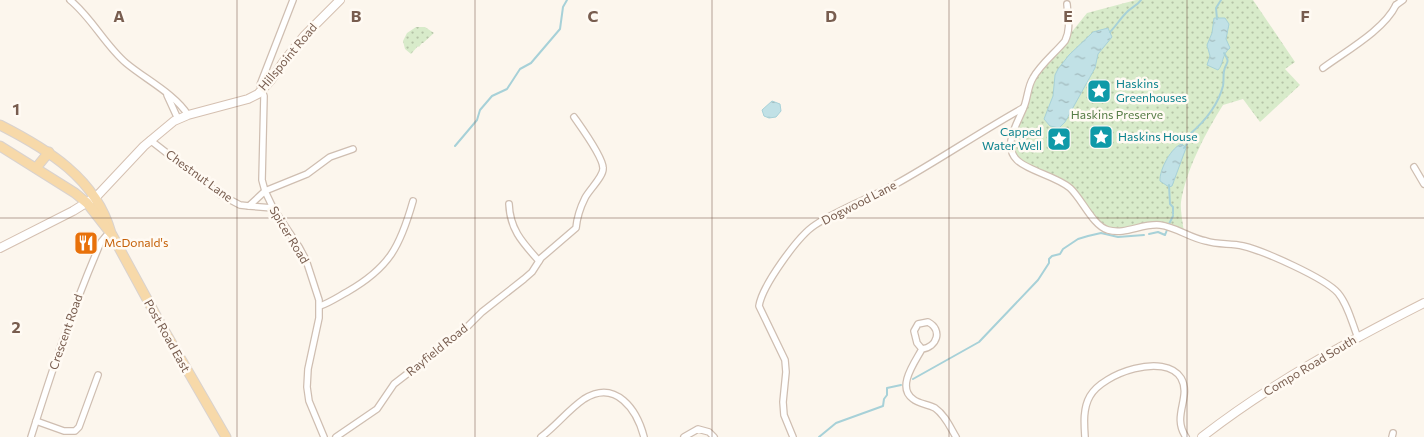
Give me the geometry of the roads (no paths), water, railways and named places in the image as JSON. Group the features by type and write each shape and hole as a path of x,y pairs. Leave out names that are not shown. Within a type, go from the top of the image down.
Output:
{"main road":[{"name":"Post Road East","path":"0,125 49,152 68,168 91,201 107,216 111,233 160,323 226,437"},
{"name":"Post Road East","path":"0,146 91,201"},
{"path":"36,168 49,152"}],"street":[{"path":"70,0 107,44 126,63 182,107 188,115"},
{"name":"Spicer Road","path":"293,0 260,85 264,96 262,180 273,208 306,260 320,306 308,369 307,387 309,401 324,437"},
{"name":"Hillspoint Road","path":"0,248 91,201 112,182 150,140 178,119 248,99 262,90 296,45 340,0"},
{"path":"1323,68 1382,25 1392,14 1394,2 1403,0"},
{"path":"1067,4 1068,35 1065,41 1032,78 1024,108 1011,143 1011,149 1016,159 1070,189 1104,228 1119,231 1160,225 1206,241 1252,249 1278,259 1315,278 1335,290 1343,300 1358,338"},
{"path":"166,94 178,119"},
{"name":"Dogwood Lane","path":"793,437 784,414 785,360 759,306 760,300 793,246 814,226 925,168 1024,108"},
{"name":"Rayfield Road","path":"336,437 377,409 394,384 464,330 482,312 524,279 532,272 538,261 576,228 579,211 604,167 598,154 574,117"},
{"path":"1004,119 1015,128"},
{"name":"Chestnut Lane","path":"150,140 221,195 240,205 273,208"},
{"path":"250,206 265,191 307,174 330,157 353,149"},
{"path":"1414,167 1424,184"},
{"path":"320,306 362,283 388,260 399,241 413,202"},
{"path":"509,204 510,219 514,229 538,261"},
{"name":"Crescent Road","path":"31,437 57,353 81,288 101,242 111,233"},
{"name":"Compo Road South","path":"1202,437 1248,403 1358,338 1424,303"},
{"path":"922,349 917,343 914,331 918,324 928,322 936,329 936,342 922,349 907,380 907,391 912,399 933,407 938,411 956,437"},
{"path":"1085,437 1084,416 1087,405 1092,394 1100,384 1130,369 1153,366 1176,372 1182,380 1184,390 1180,424 1186,437"},
{"path":"36,421 64,430 75,431 79,427 98,376"},
{"path":"541,437 582,401 591,396 606,393 616,396 627,404 638,419 644,437"},
{"path":"684,437 698,429 709,432 714,437"},
{"path":"1210,430 1216,437"}],"water":[{"path":"1214,18 1225,18 1229,24 1226,39 1230,48 1225,54 1218,70 1207,65 1210,56 1207,45 1212,33"},
{"path":"1108,28 1112,37 1098,54 1095,68 1065,122 1059,128 1050,126 1044,119 1053,96 1055,75 1058,69 1069,55 1093,32"},
{"path":"772,101 780,104 781,111 776,117 769,118 764,116 762,110"},
{"path":"1182,144 1186,148 1172,186 1169,187 1160,181 1160,176 1170,154"}],"waterway":[{"path":"455,146 477,120 480,110 492,96 507,89 520,69 531,63 560,29 563,7 567,0"},
{"path":"1110,32 1128,11 1141,0"},
{"path":"1217,19 1216,8 1221,0"},
{"path":"1184,148 1189,141 1190,134 1210,113 1221,93 1224,71 1228,61 1224,53"},
{"path":"1169,185 1170,204 1173,207 1173,214"},
{"path":"1169,224 1173,216"},
{"path":"1149,234 1158,232 1165,235 1167,230"},
{"path":"913,379 979,342 1038,280 1049,263 1049,259 1060,254 1063,249 1078,239 1101,233 1118,237 1144,235"},
{"path":"819,437 836,423 883,406 887,395 887,388 901,385"}],"place":[{"name":"Haskins Greenhouses","path":"1099,91"},
{"name":"Haskins House","path":"1101,137"},
{"name":"Capped Water Well","path":"1059,139"},
{"name":"McDonald's","path":"86,243"}],"park label":[{"name":"Haskins Preserve","path":"1117,115"}]}
